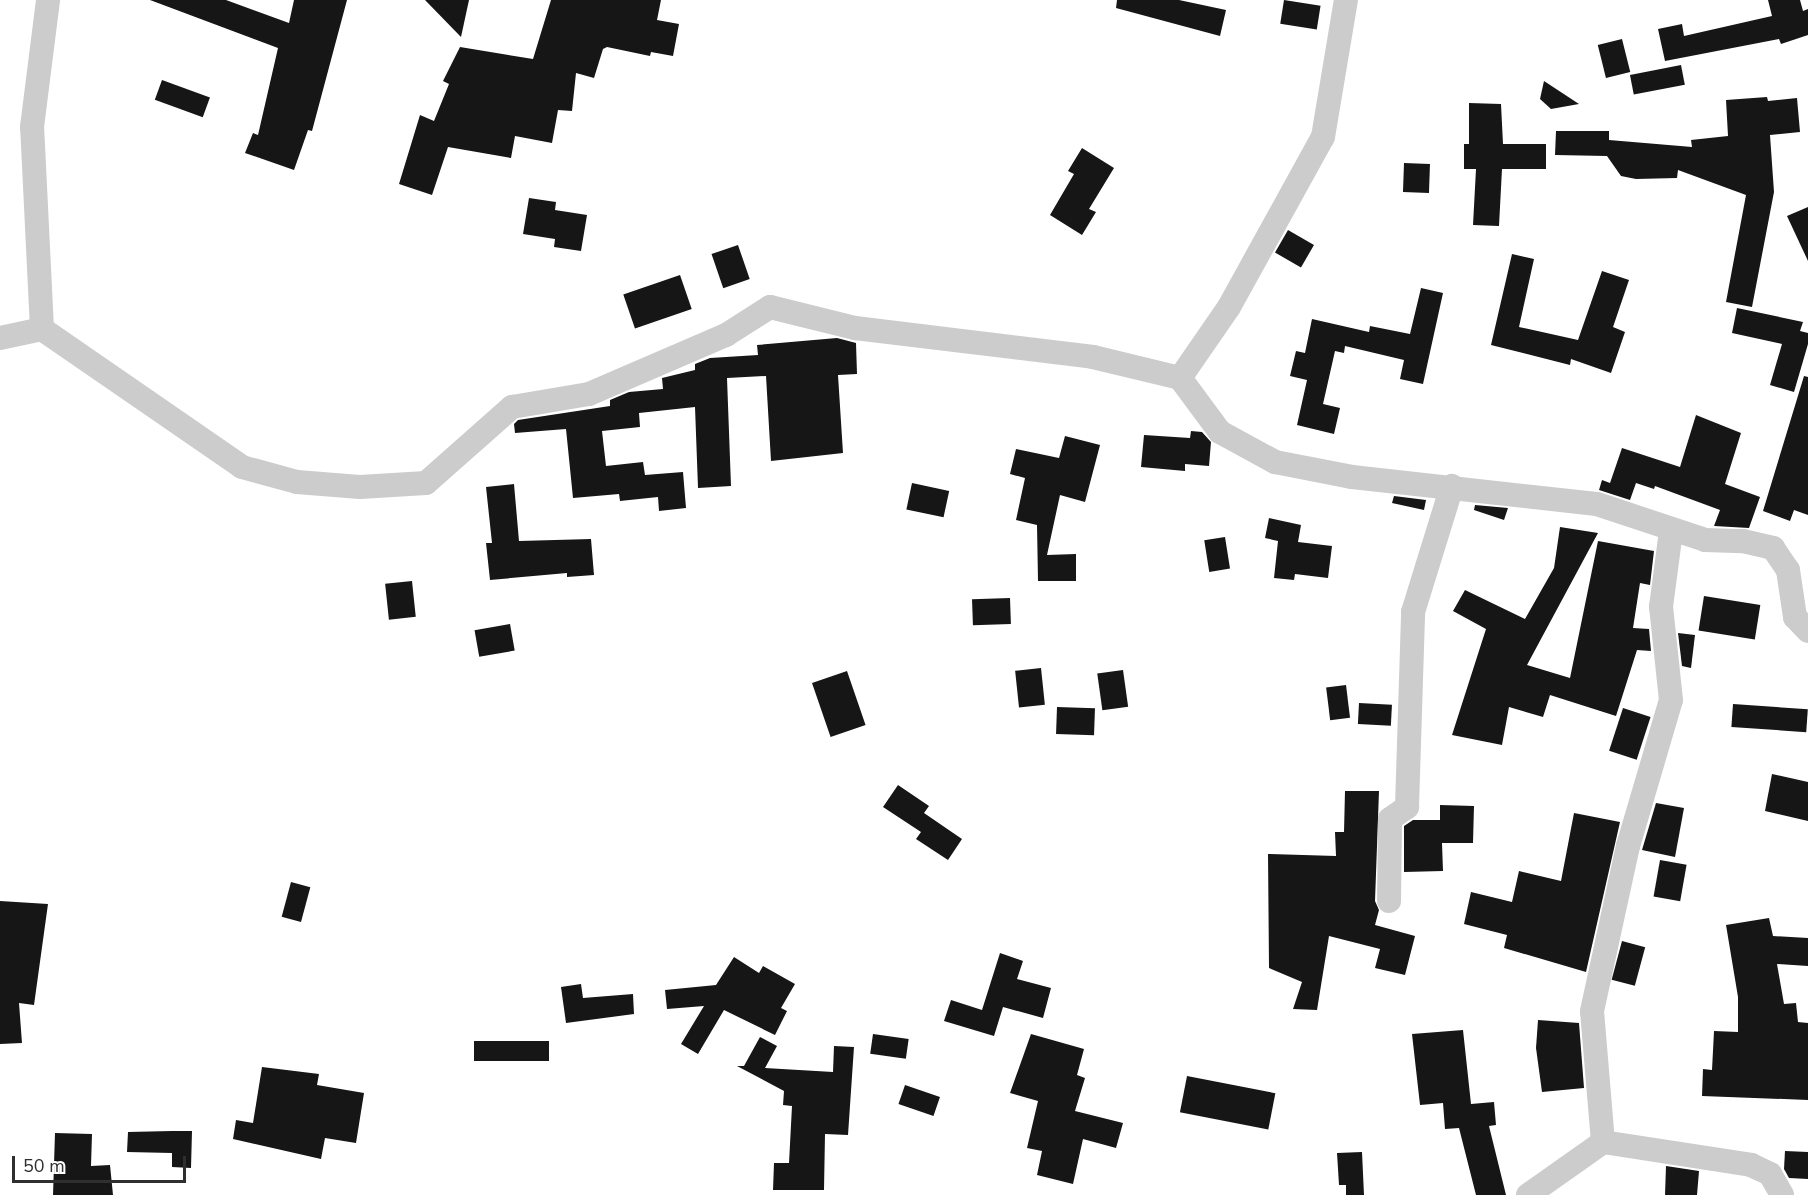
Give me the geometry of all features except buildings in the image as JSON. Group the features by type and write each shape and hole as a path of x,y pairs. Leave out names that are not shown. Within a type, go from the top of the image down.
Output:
{"street":[{"path":"42,329 32,127 48,0"},
{"path":"1180,378 1229,307 1323,137 1346,0"},
{"path":"0,338 42,329 242,467 297,482 360,487 426,483 512,407 589,394 726,335 770,307 855,328 1093,357 1180,378 1220,432 1275,462 1352,477 1452,486 1597,504 1671,531 1705,540 1743,541 1773,548 1788,570 1795,617 1808,631"},
{"path":"1389,901 1390,819 1407,807 1413,612 1452,486"},
{"path":"1603,1142 1592,1011 1628,846 1671,700 1661,607 1671,531"},
{"path":"1528,1195 1603,1142 1751,1165 1770,1174 1782,1195"}]}
